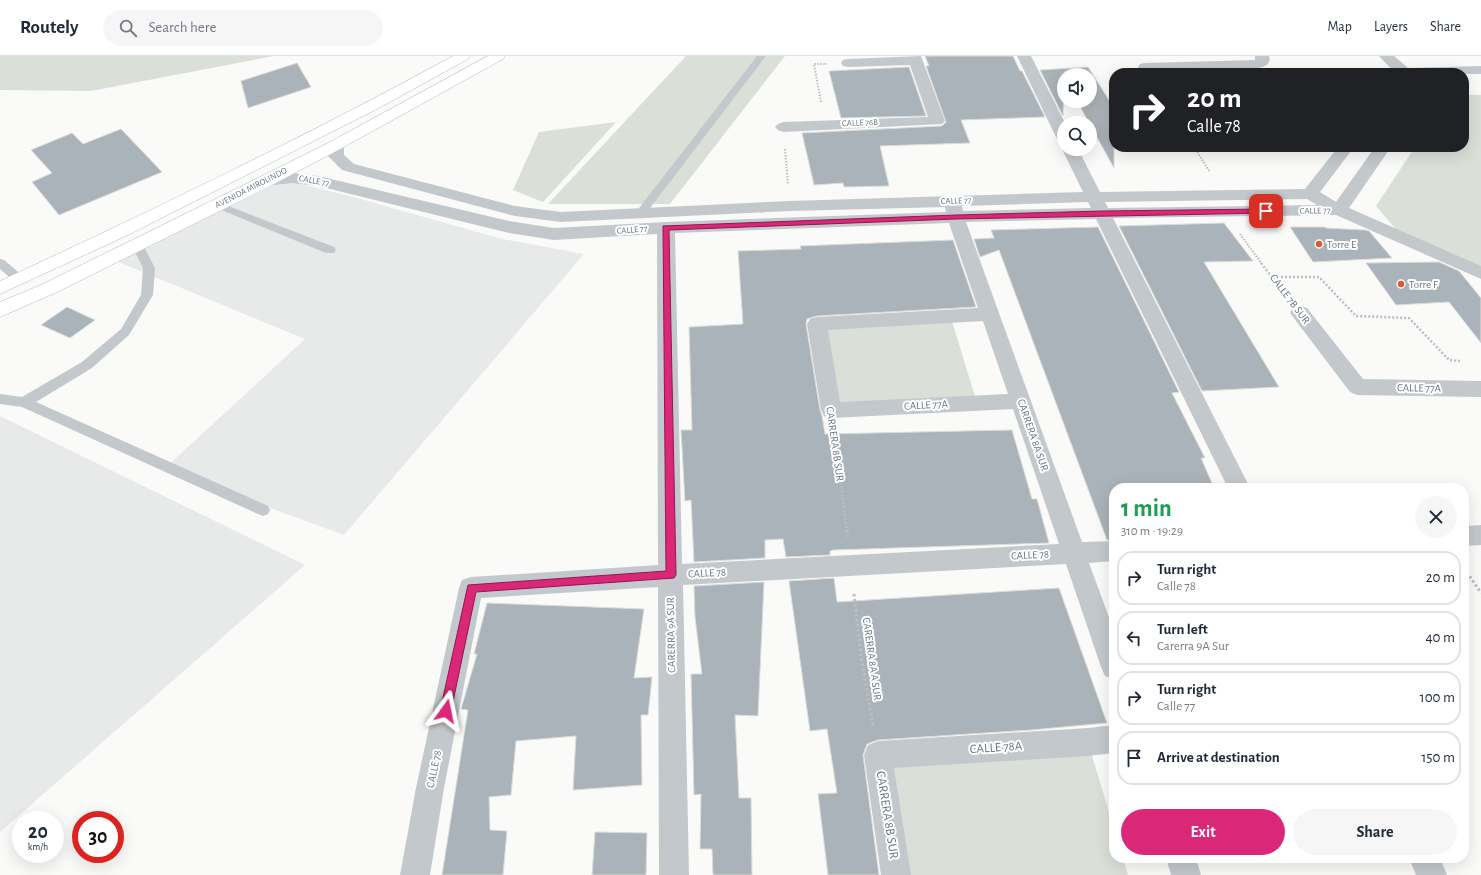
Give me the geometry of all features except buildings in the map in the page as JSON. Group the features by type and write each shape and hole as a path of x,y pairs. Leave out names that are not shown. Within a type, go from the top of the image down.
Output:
{"main road":[{"name":"AVENIDA MIROLINDO","path":"0,288 122,231 372,106 463,56"},
{"name":"AVENIDA MIROLINDO","path":"0,310 48,289 266,181 336,145 498,56"}],"street":[{"path":"1024,56 1057,123"},
{"path":"1386,56 1399,68"},
{"path":"848,63 915,58"},
{"name":"CALLE 76B","path":"783,126 937,120 915,58"},
{"path":"1169,68 1260,60"},
{"path":"1469,70 1481,70"},
{"path":"1469,82 1481,82"},
{"name":"CALLE 77","path":"336,145 336,156 348,167 515,211 561,217 639,222 666,228 954,209 1098,205 1310,194"},
{"path":"1342,152 1310,194 1339,210 1481,273"},
{"path":"1339,210 1380,152"},
{"path":"1074,156 1237,483"},
{"name":"CALLE 77","path":"266,181 292,178 318,181 509,227 554,234 639,222 790,206 954,209"},
{"name":"CALLE 77","path":"1098,205 1222,212 1339,210"},
{"name":"CARRERA 8A SUR","path":"954,209 1109,654"},
{"name":"CARERRA 9A SUR","path":"666,228 674,875"},
{"name":"CALLE 7B SUR","path":"1300,313 1357,387"},
{"name":"CARRERA 8B SUR","path":"831,410 817,324 990,314"},
{"name":"CALLE 77A","path":"1357,387 1481,389"},
{"name":"CALLE 77A","path":"831,410 1021,401"},
{"path":"1469,536 1481,535"},
{"name":"CALLE 78","path":"415,875 430,788 472,588 671,575 1109,551"},
{"name":"CALLE 78A","path":"878,755 1109,740"},
{"name":"CARRERA 8B SUR","path":"878,755 896,875"},
{"path":"1182,863 1186,875"},
{"path":"1426,863 1432,875"}],"lane":[{"path":"639,222 762,56"},
{"path":"218,205 330,250"},
{"path":"24,402 87,365 125,332 147,295 150,268 137,244"},
{"path":"0,263 19,279"},
{"path":"0,399 24,402 95,436 263,510"}],"path":[{"path":"814,64 825,124"},
{"path":"783,126 790,206"},
{"name":"CALLE 7B SUR","path":"1222,212 1300,313"},
{"path":"1273,278 1319,277 1356,316 1409,318 1449,360 1462,361"},
{"name":"CARRERA 8B SUR","path":"831,410 852,566"},
{"name":"CARERRA 8A A SUR","path":"852,566 861,656 878,755"},
{"path":"1469,575 1481,593"}],"shaded area":[{"path":"0,56 274,56 91,91 0,90"},
{"path":"686,56 785,56 670,204 548,204"},
{"path":"1469,95 1481,95 1481,268 1400,234 1376,206 1412,152 1469,152"},
{"path":"616,122 543,202 513,190 539,132"},
{"path":"285,180 357,198 502,239 584,254 344,535 164,469 305,339 116,261"},
{"path":"951,318 977,403 831,410 817,324"},
{"path":"0,416 305,565 24,811 12,811 12,821 0,832"},
{"path":"1088,742 1109,812 1109,863 1124,863 1128,875 896,875 878,755"}],"place":[{"name":"Torre E","path":"1319,244"},
{"name":"Torre F","path":"1401,284"}],"route":[{"path":"446,711 472,588 671,575 666,228 956,217 1266,211"}]}
